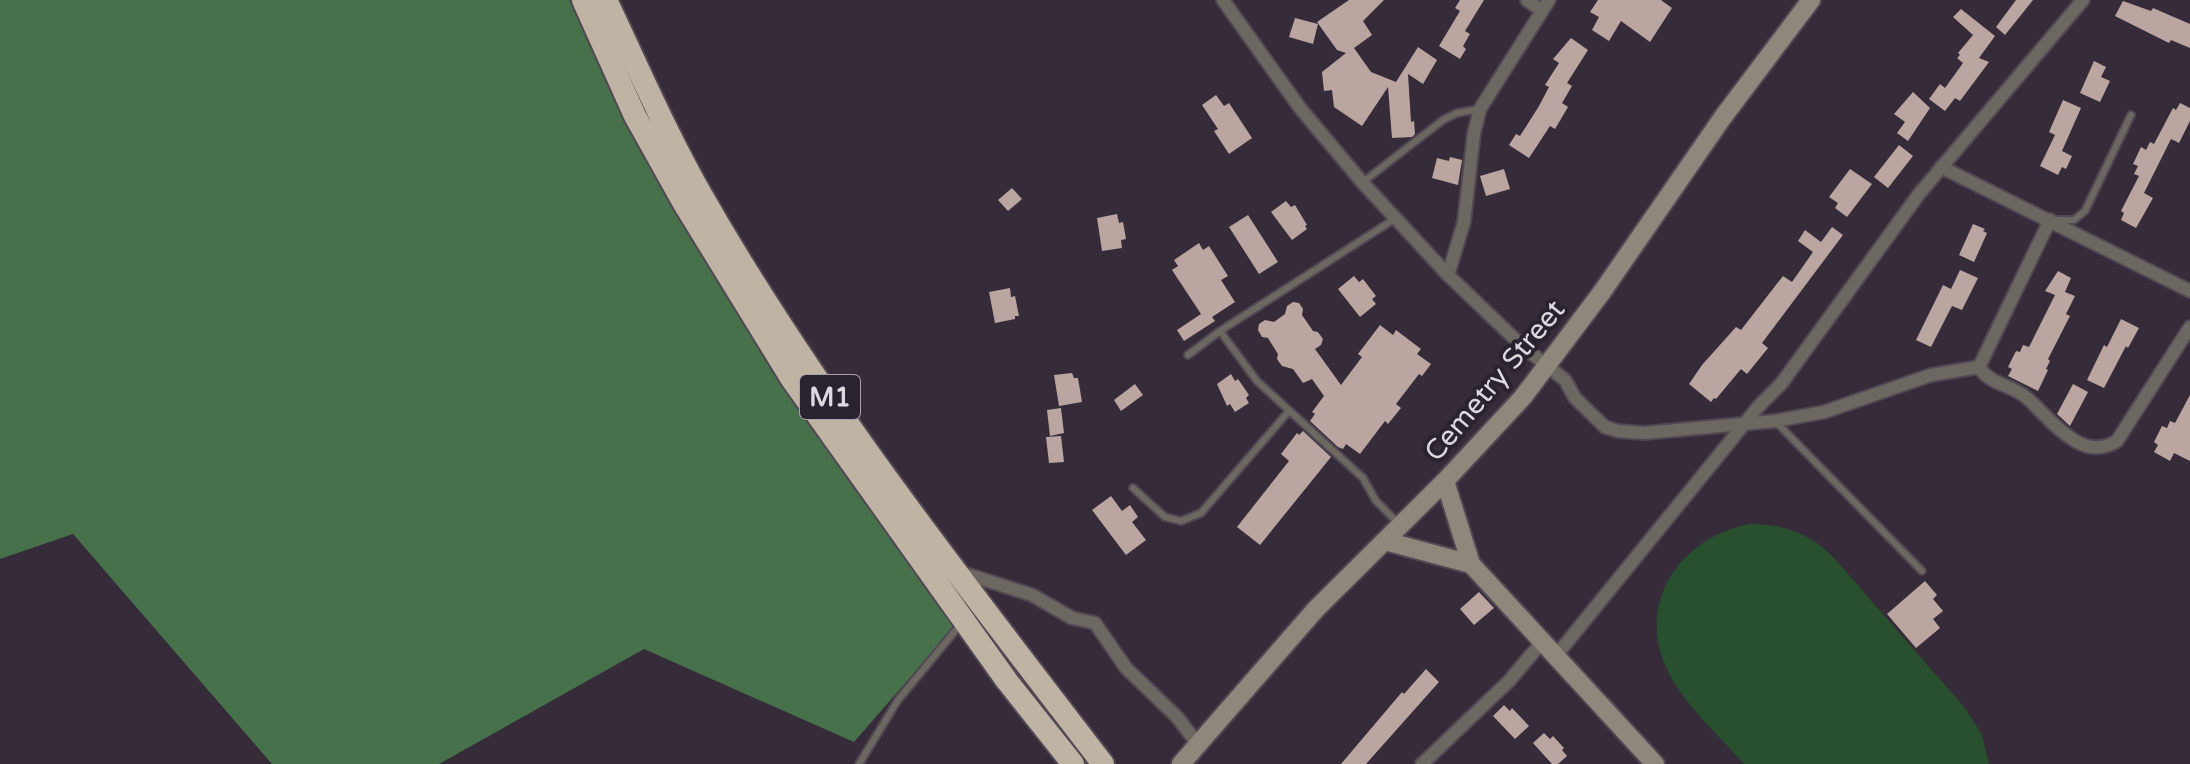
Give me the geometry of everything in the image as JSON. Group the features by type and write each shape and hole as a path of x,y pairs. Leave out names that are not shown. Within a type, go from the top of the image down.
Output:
{"highway":[{"name":"M1","path":"583,0 635,116 762,333 867,488 1007,681 1073,764"},
{"name":"M1","path":"606,0 701,194 800,355 957,571 1103,764"}],"street":[{"path":"1223,0 1300,108 1362,182 1448,275 1520,344 1565,380 1575,398 1605,427 1618,431 1674,431 1775,421 1824,412 1931,375 1979,367"},
{"path":"1448,275 1464,222 1474,133 1480,109 1546,6 1527,0"},
{"name":"Cemetry Street","path":"1181,764 1316,609 1445,481 1523,397 1549,365 1723,117 1811,0"},
{"path":"1555,657 1790,372 1941,167 2083,0"},
{"path":"1941,167 2190,291"},
{"path":"1979,367 2050,220"},
{"path":"1979,367 1989,379 2026,397 2073,440 2099,447 2109,446 2117,441 2190,327"},
{"path":"1445,481 1471,564 1655,764"},
{"path":"1385,541 1471,564"},
{"path":"957,571 1032,595 1072,618 1095,623 1126,668 1177,717 1197,743"},
{"path":"1422,764 1509,681 1542,642"}],"lane":[{"path":"1362,182 1443,120 1457,113 1480,109"},
{"path":"2050,220 2074,220 2085,211 2131,115"},
{"path":"1188,355 1220,331 1396,218"},
{"path":"1220,331 1257,381 1363,478 1376,501 1401,526"},
{"path":"1133,488 1165,517 1181,521 1201,513 1289,411"},
{"path":"1775,421 1922,571"},
{"path":"859,764 898,700 963,621"}],"green space":[{"path":"0,0 576,0 955,626 854,742 644,649 439,764 272,764 73,534 0,559"},
{"path":"1750,524 1797,532 1817,543 1835,559 1965,708 1982,735 1989,764 1744,764 1673,680 1658,642 1657,618 1662,595 1686,557 1704,542"}],"building":[{"path":"1349,0 1384,0 1363,21 1372,35 1354,48 1371,72 1396,82 1418,47 1437,60 1423,84 1408,74 1411,122 1414,121 1415,134 1412,137 1392,138 1388,87 1362,126 1334,107 1332,90 1324,91 1322,72 1346,53 1337,50 1317,22"},
{"path":"1460,0 1484,0 1465,31 1470,34 1460,59 1439,46 1460,11 1455,8"},
{"path":"1598,0 1661,0 1672,8 1650,42 1621,21 1609,41 1592,30 1599,17 1590,12"},
{"path":"2016,0 2033,0 2005,35 1996,27"},
{"path":"2123,1 2151,11 2153,8 2190,24 2190,48 2171,40 2169,43 2115,16"},
{"path":"1961,9 1995,36 1979,58 1989,62 1960,101 1955,98 1945,111 1929,99 1940,84 1945,88 1963,63 1957,58 1958,53 1973,35 1953,17"},
{"path":"1295,18 1318,24 1313,44 1289,37"},
{"path":"1571,38 1588,50 1567,83 1572,86 1562,103 1568,107 1555,129 1550,126 1529,158 1509,145 1516,134 1520,136 1539,106 1549,87 1545,85 1559,63 1553,59"},
{"path":"2094,61 2106,67 2101,77 2110,81 2100,102 2080,93"},
{"path":"1913,92 1930,108 1908,141 1897,133 1905,122 1894,114"},
{"path":"1216,95 1224,106 1229,103 1252,138 1229,154 1214,131 1218,129 1202,105"},
{"path":"2063,100 2081,108 2062,151 2072,156 2066,169 2062,167 2058,175 2040,166 2055,135 2049,132"},
{"path":"2180,103 2190,108 2190,121 2179,143 2171,139 2144,193 2153,198 2136,228 2121,220 2124,213 2121,211 2139,176 2134,174 2138,166 2133,164 2141,147 2146,150 2150,142 2154,144 2173,108 2176,110"},
{"path":"1899,145 1913,156 1888,188 1874,177"},
{"path":"1450,157 1462,160 1458,185 1432,178 1437,158 1449,161"},
{"path":"1504,169 1510,189 1486,196 1480,176"},
{"path":"1850,169 1872,184 1847,217 1835,208 1838,203 1829,197"},
{"path":"1012,188 1022,199 1008,211 998,200"},
{"path":"1286,201 1291,207 1295,205 1307,225 1307,229 1292,240 1271,212"},
{"path":"1117,214 1119,223 1123,222 1126,239 1121,240 1122,248 1102,251 1097,218"},
{"path":"1248,215 1278,262 1259,274 1229,227"},
{"path":"1973,224 1987,233 1974,262 1959,255"},
{"path":"1832,227 1843,235 1762,343 1768,348 1747,374 1741,369 1711,402 1689,384 1702,365 1736,327 1741,330 1783,276 1792,282 1813,252 1798,241 1805,230 1821,242"},
{"path":"1199,243 1203,250 1209,246 1228,276 1221,280 1235,302 1212,317 1215,321 1184,341 1177,330 1201,314 1172,270 1178,266 1174,260"},
{"path":"1960,270 1978,278 1962,310 1952,306 1931,347 1916,340 1943,285 1951,289"},
{"path":"2058,271 2071,278 2065,292 2075,296 2066,314 2070,316 2048,359 2048,370 2038,391 2008,376 2012,369 2008,367 2016,351 2020,352 2023,345 2029,347 2055,295 2045,291"},
{"path":"1354,276 1359,282 1363,279 1376,296 1372,299 1376,304 1360,317 1338,289"},
{"path":"1010,288 1019,316 995,323 989,292"},
{"path":"1293,302 1299,303 1303,309 1302,315 1323,339 1315,349 1341,385 1362,357 1358,354 1380,325 1393,335 1396,330 1421,349 1417,354 1431,364 1422,376 1419,374 1396,404 1401,408 1388,424 1385,421 1360,454 1346,444 1343,449 1338,447 1310,421 1315,414 1312,412 1324,396 1312,379 1303,383 1293,369 1282,366 1268,338 1262,337 1258,330 1259,324 1265,320 1274,322 1285,314 1287,306"},
{"path":"2121,319 2139,328 2104,388 2087,380"},
{"path":"1072,373 1074,378 1078,378 1082,402 1059,406 1054,375"},
{"path":"1231,374 1249,395 1246,398 1249,403 1235,412 1230,404 1227,406 1217,384"},
{"path":"1135,384 1143,395 1121,411 1114,400"},
{"path":"2073,384 2088,392 2070,426 2057,414"},
{"path":"2190,395 2190,461 2174,453 2170,461 2154,452 2158,445 2154,442 2162,426 2167,428 2170,421 2175,423"},
{"path":"1061,408 1064,433 1050,436 1047,410"},
{"path":"1303,431 1331,457 1260,545 1237,527 1289,461 1281,454 1297,433 1299,435"},
{"path":"1061,436 1064,462 1049,463 1046,437"},
{"path":"1111,496 1122,511 1130,505 1138,517 1132,522 1146,540 1126,555 1092,510"},
{"path":"1925,581 1937,595 1933,599 1943,611 1933,619 1940,628 1916,648 1887,614"},
{"path":"1479,592 1494,608 1474,625 1460,609"},
{"path":"1426,669 1439,682 1366,764 1341,764 1402,692 1404,694"},
{"path":"1504,705 1510,711 1512,708 1529,726 1515,739 1493,716"},
{"path":"1544,733 1550,739 1553,736 1564,748 1562,750 1567,756 1558,764 1552,764 1533,743"}]}
